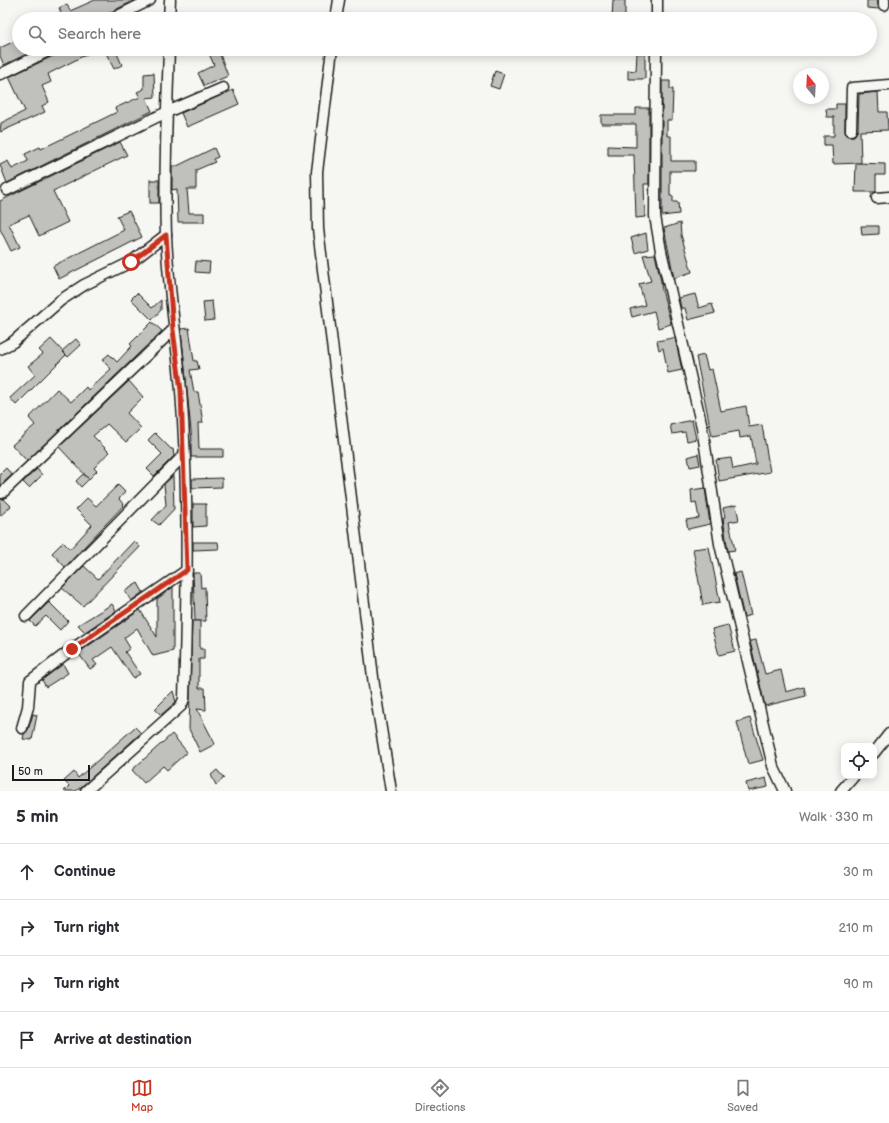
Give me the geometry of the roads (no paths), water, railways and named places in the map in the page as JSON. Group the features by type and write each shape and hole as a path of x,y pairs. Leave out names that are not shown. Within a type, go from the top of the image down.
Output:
{"street":[{"path":"126,12 150,0"},
{"path":"169,12 170,0"},
{"path":"337,12 339,0"},
{"path":"657,0 657,12"},
{"path":"1,74 38,56"},
{"path":"86,791 135,749 183,704 187,570 181,391 173,330 166,235 169,56"},
{"path":"331,56 317,172 318,230 374,685 391,791"},
{"path":"656,56 655,216 661,251 702,427 720,544 773,766 785,791"},
{"path":"851,130 852,88 889,85"},
{"path":"7,190 167,112 223,88"},
{"path":"878,198 889,197"},
{"path":"0,349 13,342 67,296 84,285 131,262 166,235"},
{"path":"2,493 173,330"},
{"path":"26,616 184,455"},
{"path":"22,728 28,707 30,681 72,649 187,570"},
{"path":"877,749 889,734"},
{"path":"841,791 851,779"}]}
